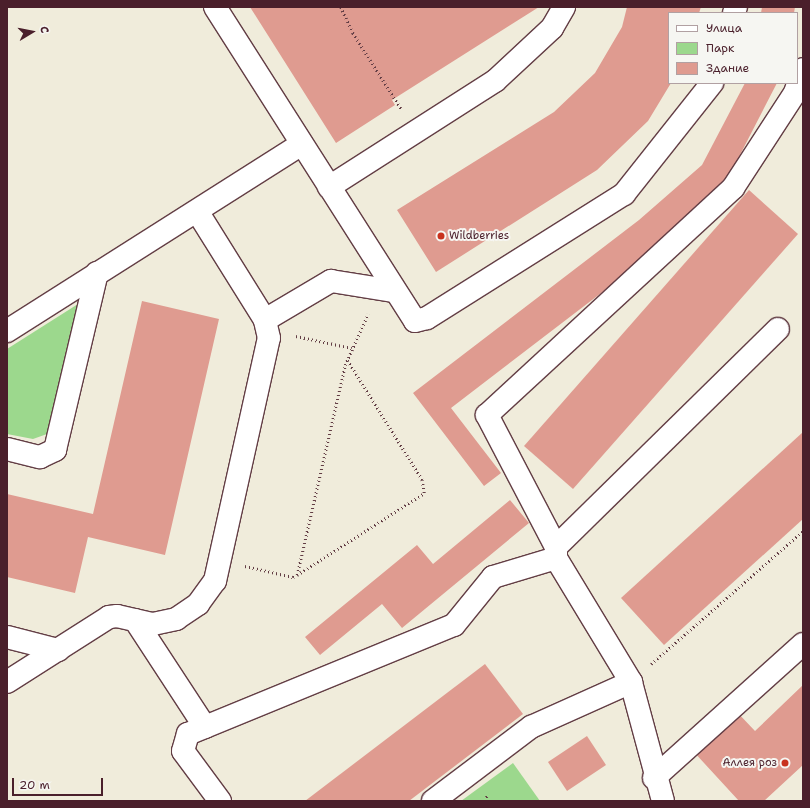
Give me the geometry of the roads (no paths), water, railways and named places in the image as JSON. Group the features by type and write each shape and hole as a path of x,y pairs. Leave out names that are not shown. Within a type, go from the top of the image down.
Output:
{"lane":[{"path":"215,7 329,187 387,289 411,316 420,321 617,199 638,180 711,84"},
{"path":"329,187 495,82 552,28 564,7"},
{"path":"656,793 631,682 556,552 487,415 733,188 795,93 803,69"},
{"path":"7,331 302,144"},
{"path":"7,682 109,617 153,624 187,613 207,595 220,560 269,342 267,325 197,211"},
{"path":"7,449 40,457 55,450 97,274"},
{"path":"267,325 331,281 387,289"},
{"path":"220,801 186,757 184,739 205,727 454,625 493,577 556,552 778,329"},
{"path":"135,620 205,727"},
{"path":"7,637 58,650"},
{"path":"656,793 803,644"},
{"path":"434,801 531,727 631,682"}],"place":[{"name":"Wildberries","path":"441,236"},
{"name":"Аллея роз","path":"785,763"}]}
